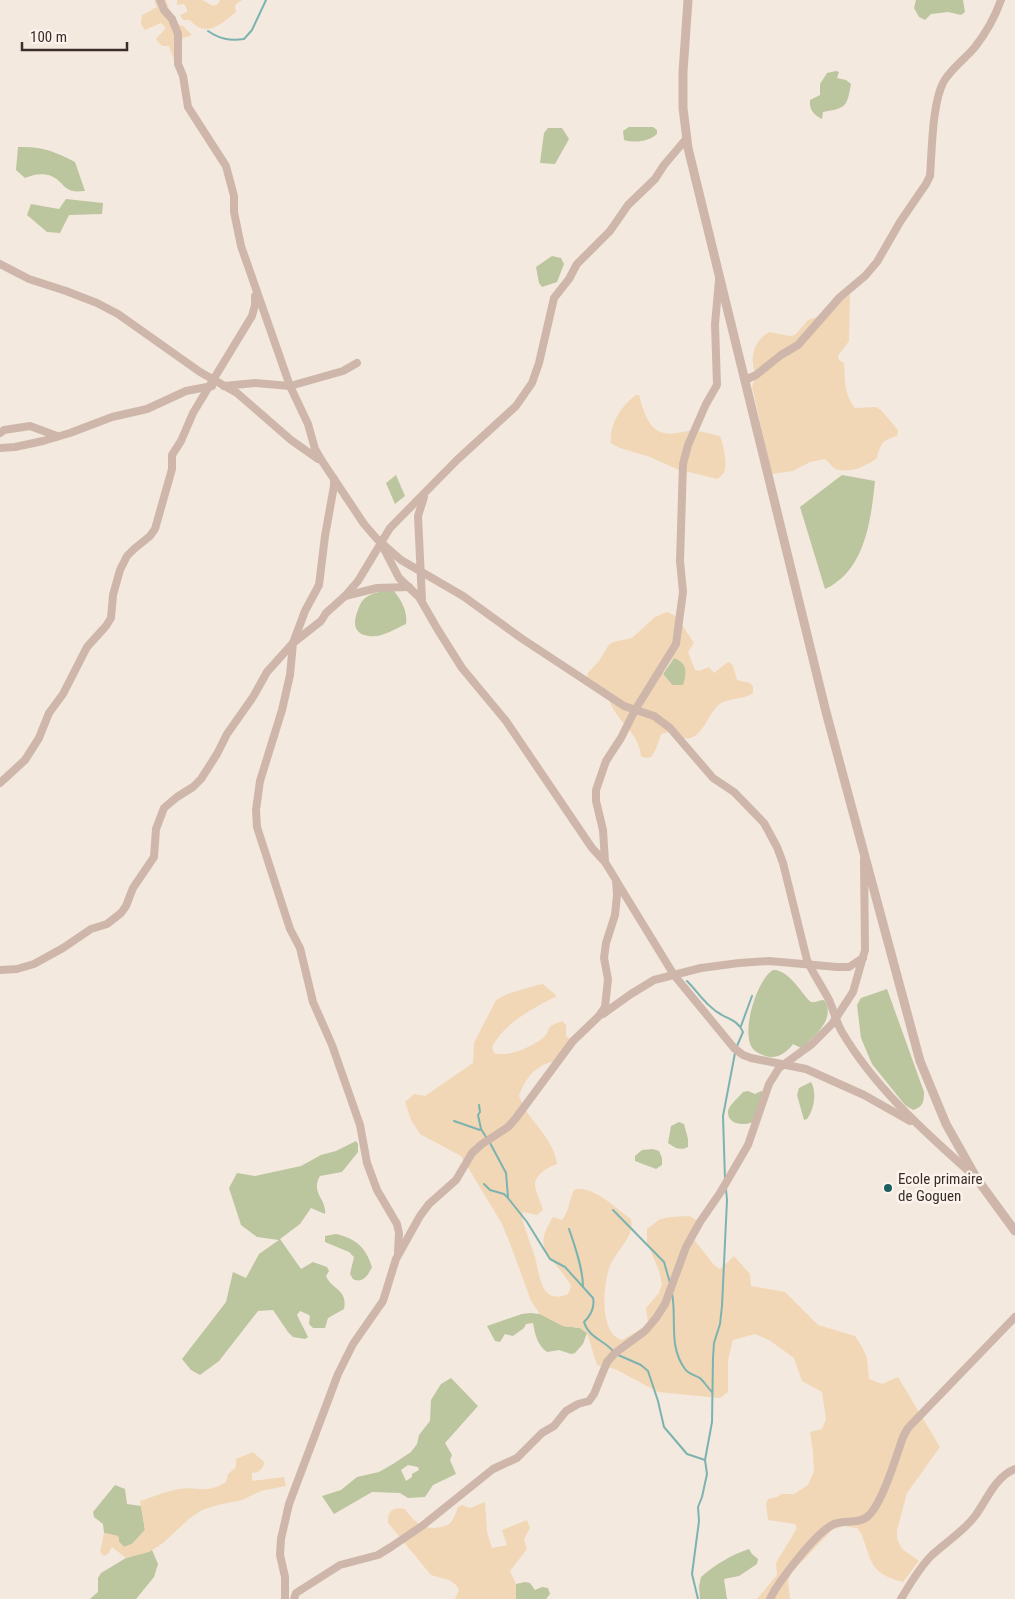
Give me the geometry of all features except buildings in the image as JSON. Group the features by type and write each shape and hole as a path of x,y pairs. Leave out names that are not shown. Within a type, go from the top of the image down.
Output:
{"street":[{"path":"160,0 164,10 172,19 178,34 178,64 183,76 188,107 222,157 231,181 234,196 234,212 241,246 255,291 281,356 290,386 308,424 315,449 364,524 380,542 401,560 463,596 521,638 624,706 654,716 670,728 712,778 734,792 764,823 778,847 799,933 809,965 829,1000 835,1019 859,1057 900,1106 977,1179"},
{"path":"688,0 683,108 696,185 826,712 920,1061 946,1124 977,1179 1015,1231"},
{"path":"745,380 756,375 781,355 798,345 840,298 865,276 877,262 930,176 936,108 943,82 984,34 996,14 1001,0"},
{"path":"0,970 17,969 34,964 63,948 91,929 107,924 121,913 127,904 133,888 154,857 156,828 164,808 201,779 228,734 253,698 267,672 293,643 321,621 326,613 346,596 358,581 390,528 522,398 532,383 539,363 554,298 570,279 577,264 610,231 628,205 655,178 673,153 687,138"},
{"path":"0,264 29,279 66,291 111,310 161,343 212,383 225,386 255,383 290,386 343,371 357,363"},
{"path":"605,862 596,790 606,761 676,644 683,592 680,561 683,464 688,445 706,404 717,385 715,324 719,275"},
{"path":"0,783 26,760 87,646 111,618 113,595 120,570 127,556 150,536 155,529 172,469 172,455 181,441 193,413 252,316 255,305 255,291"},
{"path":"0,448 15,447 59,436 112,416 147,409 186,391 212,383"},
{"path":"225,386 291,440 322,462"},
{"path":"0,433 4,430 30,426 44,433 59,436"},
{"path":"334,479 320,585 305,611 293,643 290,675 282,710 260,781 256,810 257,827 290,929 300,948 313,1002 332,1045 360,1125 367,1163 378,1190 397,1224 399,1233 398,1255"},
{"path":"422,602 418,516 425,493"},
{"path":"380,542 398,578 422,602 462,668 506,721 592,848 605,862 674,975 734,1048 751,1058 806,1069 864,1094 897,1112 926,1132"},
{"path":"346,596 377,588 409,587"},
{"path":"294,1599 296,1593 340,1565 378,1555 475,1486 494,1469 517,1458 542,1433 554,1426 566,1411 578,1404 589,1401 606,1362 644,1331 656,1318 665,1304 686,1247 748,1145 769,1084 783,1064 812,1044 835,1019 853,992 865,950 864,851"},
{"path":"599,1016 605,1007 608,995 608,979 604,958 606,942 616,915 616,880"},
{"path":"285,1599 285,1577 280,1555 281,1539 289,1504 338,1374 353,1344 383,1301 398,1255 420,1216 429,1204 456,1180 472,1153 508,1127 573,1041 599,1016 654,980 701,968 739,962 769,961 849,967 863,958"},
{"path":"770,1599 786,1572 825,1530 834,1524 862,1520 876,1507 908,1428 1015,1317"},
{"path":"901,1599 917,1573 932,1556 976,1516 989,1494 1004,1476 1015,1469"}],"green space":[{"path":"916,0 963,0 965,12 961,15 948,12 931,14 925,20 919,17 914,8"},
{"path":"839,72 837,78 846,80 851,84 848,98 841,107 823,112 822,119 813,112 810,107 810,100 820,95 820,84 827,73"},
{"path":"629,127 653,127 657,130 657,134 650,139 641,141 624,140 623,131"},
{"path":"548,128 562,128 569,139 555,164 540,163 544,133"},
{"path":"18,147 34,147 48,150 75,162 85,191 71,190 55,178 47,175 38,174 25,178 16,170"},
{"path":"66,199 103,203 102,214 69,215 60,233 47,232 27,215 31,204 59,209"},
{"path":"552,256 561,258 564,264 557,282 542,287 539,283 536,267"},
{"path":"396,475 405,496 395,504 386,483"},
{"path":"842,475 875,481 871,512 864,543 857,557 849,570 838,581 825,589 800,507"},
{"path":"393,590 403,606 406,624 379,636 369,636 360,633 357,630 355,619 362,601 366,597 381,591"},
{"path":"674,658 679,660 684,666 686,676 684,685 672,685 663,674"},
{"path":"773,970 780,971 792,980 809,1001 824,1000 828,1013 824,1025 805,1045 801,1048 793,1044 783,1054 770,1057 753,1049 749,1041 748,1031 749,1019 756,995 767,975"},
{"path":"887,989 924,1092 922,1104 913,1110 905,1105 872,1064 861,1038 857,1005 861,998"},
{"path":"811,1082 814,1091 814,1101 807,1119 804,1120 797,1095 799,1088"},
{"path":"748,1091 755,1094 761,1091 763,1093 753,1122 741,1124 733,1122 728,1116 728,1111 743,1092"},
{"path":"679,1122 684,1124 688,1139 688,1147 682,1149 675,1148 668,1143 671,1126"},
{"path":"356,1141 358,1152 342,1172 320,1176 317,1182 325,1214 311,1208 300,1224 280,1239 301,1269 313,1262 327,1267 329,1271 326,1276 344,1297 344,1309 328,1318 325,1328 313,1328 309,1324 310,1316 300,1311 297,1315 308,1337 305,1339 293,1337 273,1310 258,1311 219,1361 200,1375 191,1370 182,1359 226,1302 233,1272 246,1278 259,1254 279,1240 257,1237 241,1225 229,1188 237,1173 255,1176 301,1166 321,1155 336,1151"},
{"path":"653,1149 659,1151 662,1158 662,1165 656,1169 635,1161 635,1156 642,1150"},
{"path":"336,1234 360,1245 367,1255 372,1267 367,1276 362,1280 353,1279 350,1274 354,1257 349,1252 325,1242 325,1236"},
{"path":"530,1313 540,1314 563,1326 580,1328 587,1333 583,1344 575,1353 571,1354 559,1350 547,1352 539,1343 533,1323 526,1324 524,1328 513,1336 505,1334 500,1342 495,1341 487,1326"},
{"path":"451,1378 478,1406 445,1443 452,1455 450,1460 456,1474 433,1485 425,1497 408,1498 400,1493 372,1492 334,1514 322,1496 341,1490 357,1477 379,1472 411,1452 417,1444 419,1435 430,1421 431,1400 441,1384","holes":["408,1465 418,1467 419,1470 406,1481 401,1470"]},
{"path":"115,1485 125,1489 127,1504 141,1506 145,1530 132,1544 124,1547 119,1542 118,1536 104,1533 103,1524 94,1517 93,1512"},
{"path":"749,1549 758,1559 757,1564 739,1576 724,1579 727,1599 700,1599 699,1586 701,1577 724,1560"},
{"path":"152,1550 158,1564 154,1577 136,1599 90,1599 98,1592 98,1578 101,1573 126,1558"},
{"path":"530,1583 535,1590 542,1587 548,1588 550,1594 546,1599 516,1599 516,1584"}],"sand":[{"path":"154,0 166,0 174,23 183,26 192,35 183,38 180,61 174,60 169,46 162,46 156,39 166,28 161,23 145,30 141,24 142,15 157,7"},
{"path":"177,0 202,0 213,6 218,4 220,0 242,0 235,5 236,12 219,25 208,29 196,26 190,20 183,20 180,15 187,12 187,9 184,4 177,5"},
{"path":"850,289 849,341 838,356 839,360 844,363 847,392 855,408 876,407 881,410 898,430 897,436 883,443 877,458 857,469 839,470 834,468 825,459 810,462 793,471 772,474 752,387 756,375 753,357 756,345 769,332 790,336 795,335 808,320 825,314"},
{"path":"636,395 639,395 644,412 650,423 658,431 670,434 696,431 720,436 725,462 724,473 717,479 677,469 611,443 614,422 621,410"},
{"path":"667,612 676,616 694,643 688,652 695,670 699,671 709,667 714,673 729,662 733,666 737,680 750,683 753,686 753,693 723,702 713,711 700,731 690,738 683,738 673,731 661,734 651,757 645,758 641,756 636,739 615,711 608,695 586,681 588,673 599,661 608,646 613,642 632,638 655,617","holes":["674,658 679,660 684,666 686,673 683,685 672,685 663,674"]},
{"path":"543,984 557,996 529,1011 512,1023 504,1030 492,1047 494,1053 500,1054 521,1050 540,1040 546,1035 551,1026 562,1021 566,1025 566,1036 573,1041 559,1060 544,1064 533,1072 525,1082 519,1096 528,1113 550,1144 557,1164 540,1174 536,1181 536,1190 543,1210 537,1215 523,1212 522,1219 543,1286 552,1296 559,1297 568,1294 571,1286 547,1255 544,1239 546,1229 553,1217 562,1220 574,1190 581,1189 596,1194 631,1219 630,1233 609,1269 604,1298 609,1328 615,1336 622,1340 643,1328 648,1322 646,1308 659,1293 662,1284 659,1271 647,1242 647,1229 660,1219 689,1216 700,1222 692,1237 714,1265 720,1269 734,1256 750,1274 751,1286 785,1292 818,1325 855,1336 867,1358 869,1379 882,1384 898,1377 940,1447 907,1493 897,1530 897,1539 902,1549 919,1561 903,1582 892,1579 878,1571 870,1559 861,1533 857,1528 843,1526 832,1530 791,1573 788,1581 790,1599 757,1599 777,1575 776,1563 797,1528 795,1524 768,1520 766,1504 768,1499 781,1494 794,1494 808,1485 814,1471 810,1432 822,1429 826,1419 822,1392 802,1381 794,1358 769,1340 755,1334 733,1340 728,1360 728,1392 720,1398 658,1392 615,1369 597,1365 587,1333 580,1328 563,1326 540,1314 531,1301 501,1222 461,1156 420,1134 411,1120 405,1102 414,1094 425,1096 473,1063 474,1043 496,1000 507,994"},
{"path":"253,1452 264,1462 263,1467 258,1472 252,1473 252,1481 284,1477 286,1486 261,1491 242,1500 202,1510 190,1518 163,1543 149,1552 126,1558 112,1547 108,1554 104,1556 100,1552 104,1533 118,1536 119,1542 124,1547 132,1544 145,1530 140,1501 174,1490 186,1488 207,1489 219,1486 226,1482 228,1474 236,1467 236,1459"},
{"path":"485,1502 487,1532 492,1548 507,1545 502,1530 527,1520 530,1528 524,1539 527,1549 510,1571 516,1584 516,1599 455,1599 459,1590 456,1585 449,1580 431,1575 388,1523 392,1510 401,1508 405,1509 420,1524 430,1528 441,1527 450,1523 458,1507 462,1505 470,1508"}],"waterway":[{"path":"208,31 225,39 244,39 252,30 266,0"},
{"path":"687,981 712,1008 739,1026 743,1032 737,1046"},
{"path":"741,1026 752,996"},
{"path":"725,1179 723,1116 735,1053"},
{"path":"479,1105 480,1112 478,1115 481,1129 486,1137"},
{"path":"454,1121 480,1130"},
{"path":"489,1141 506,1173 508,1197"},
{"path":"484,1184 490,1190 504,1194 508,1198 527,1222 550,1259 565,1267 593,1298 592,1311 584,1322 589,1332 613,1351"},
{"path":"698,1599 692,1574 699,1521 698,1507 707,1474 705,1460 712,1422 714,1343 720,1324 722,1306 726,1189"},
{"path":"613,1210 664,1262 670,1283"},
{"path":"569,1229 580,1265 583,1287"},
{"path":"672,1293 676,1351 687,1371 701,1379 712,1392"},
{"path":"616,1354 641,1365 648,1371 664,1427 687,1454 705,1460"}],"place":[{"name":"Ecole primaire de Goguen","path":"888,1188"}]}
